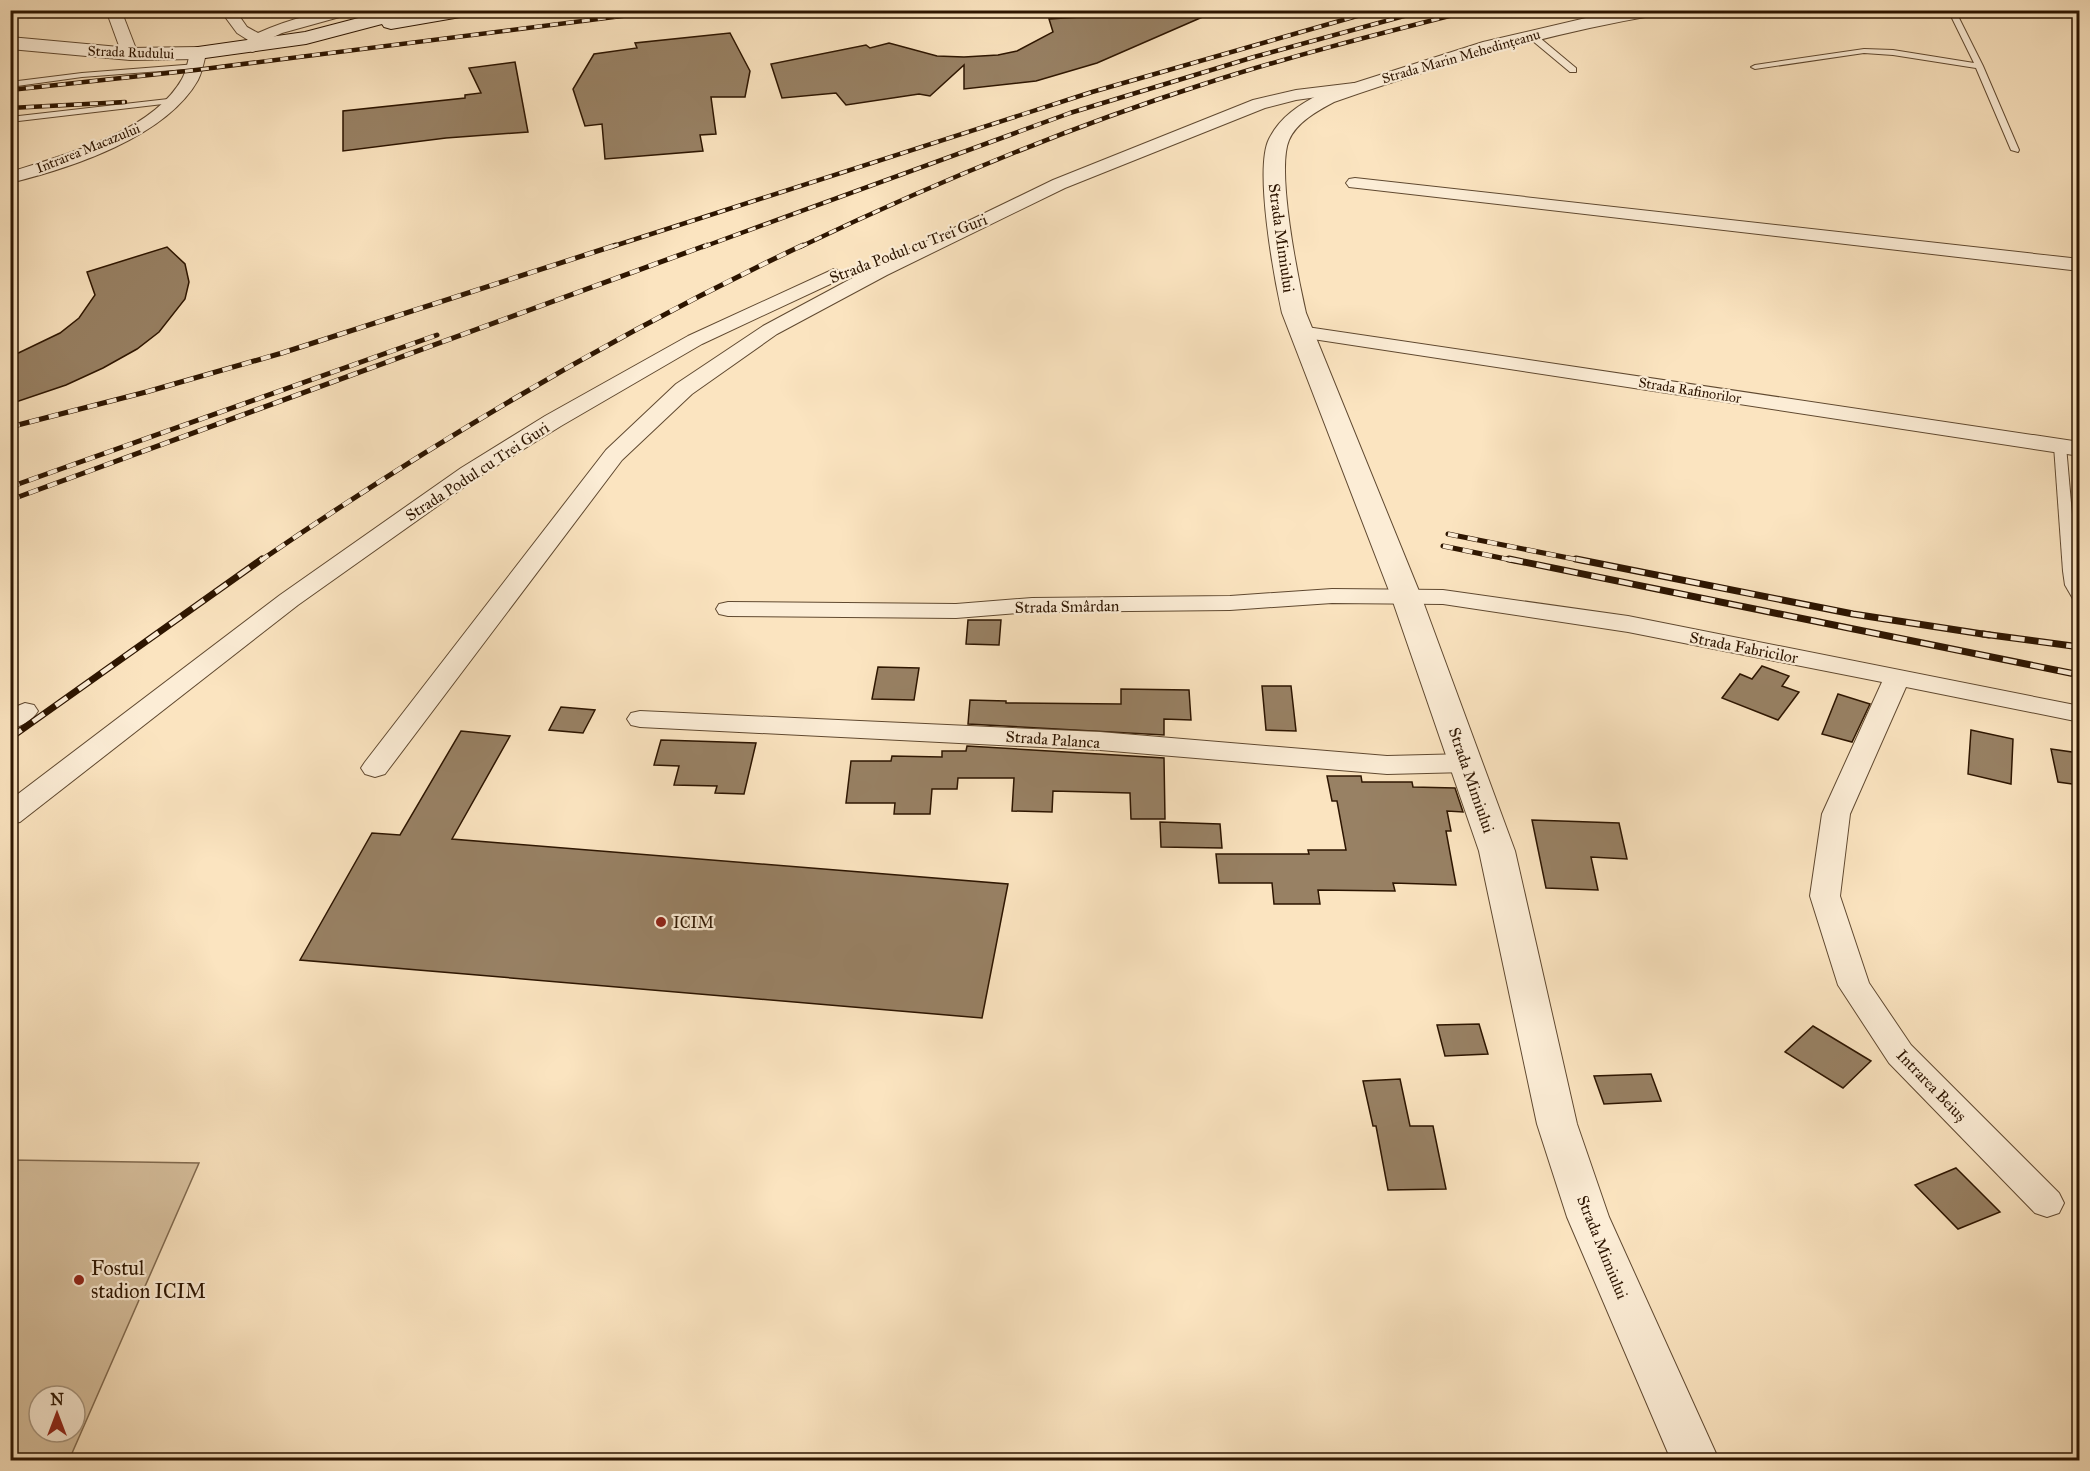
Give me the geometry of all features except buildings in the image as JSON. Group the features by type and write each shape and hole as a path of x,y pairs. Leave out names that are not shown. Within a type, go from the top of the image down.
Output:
{"street":[{"path":"113,10 130,54"},
{"path":"227,10 255,43"},
{"name":"Strada Rudului","path":"255,43 306,39 412,10"},
{"path":"306,39 472,10"},
{"name":"Strada Marin Mehedințeanu","path":"1306,109 1354,88 1531,35 1656,10"},
{"name":"Strada Rudului","path":"10,43 198,59 255,43 297,23 341,11"},
{"name":"Intrarea Macazului","path":"10,178 143,126 177,100 198,59"},
{"name":"Strada Podul cu Trei Guri","path":"375,768 614,455 684,389 770,330 842,290 995,215 1121,158 1259,104 1319,91 1354,88"},
{"name":"Strada Mimiului","path":"1306,109 1283,132 1274,151 1273,162 1284,268 1300,332 1406,596 1497,851 1557,1124 1588,1217 1695,1461"},
{"path":"1355,183 2079,265"},
{"name":"Strada Podul cu Trei Guri","path":"10,815 289,600 469,473 553,420 695,340 849,268 995,215"},
{"name":"Strada Rafinorilor","path":"1300,332 2070,447"},
{"name":"Strada Smârdan","path":"728,609 956,611 1032,604 1218,603 1332,596 1406,596"},
{"name":"Strada Fabricilor","path":"1406,596 1464,600 1628,624 2079,714"},
{"name":"Intrarea Beiuș","path":"1897,677 1836,814 1825,896 1854,985 1900,1054 2047,1203"},
{"name":"Strada Palanca","path":"640,719 1100,741 1387,765 1467,763"}],"lane":[{"path":"1951,10 2014,150"},
{"path":"1531,35 1573,70"},
{"path":"1755,67 1880,50 1940,63 1978,66"},
{"path":"10,85 198,59"},
{"path":"10,120 177,100"},
{"path":"2070,447 2069,571 2071,585 2079,601"}],"shaded area":[{"name":"Fostul stadion ICIM","path":"11,1160 199,1163 87,1419 87,1384 27,1384 27,1444 76,1444 69,1460 11,1460"}],"railway":[{"path":"10,90 196,70 669,10"},
{"path":"611,247 1092,92 1378,10"},
{"path":"703,247 1070,113 1254,57 1426,10"},
{"path":"800,247 998,159 1150,102 1235,74 1473,10"},
{"path":"10,108 125,102"},
{"path":"10,427 146,392 282,353 616,245"},
{"path":"10,500 707,245"},
{"path":"260,561 391,474 525,392 662,316 803,245"},
{"path":"10,487 437,335"},
{"path":"1448,534 1584,561"},
{"path":"1443,546 1516,561"},
{"path":"10,738 262,559"},
{"path":"1509,559 2080,675"},
{"path":"1576,559 1853,614 1989,635"},
{"path":"1983,634 2080,647"}],"place":[{"name":"ICIM","path":"661,922"},
{"name":"Fostul stadion ICIM","path":"79,1280"}]}
